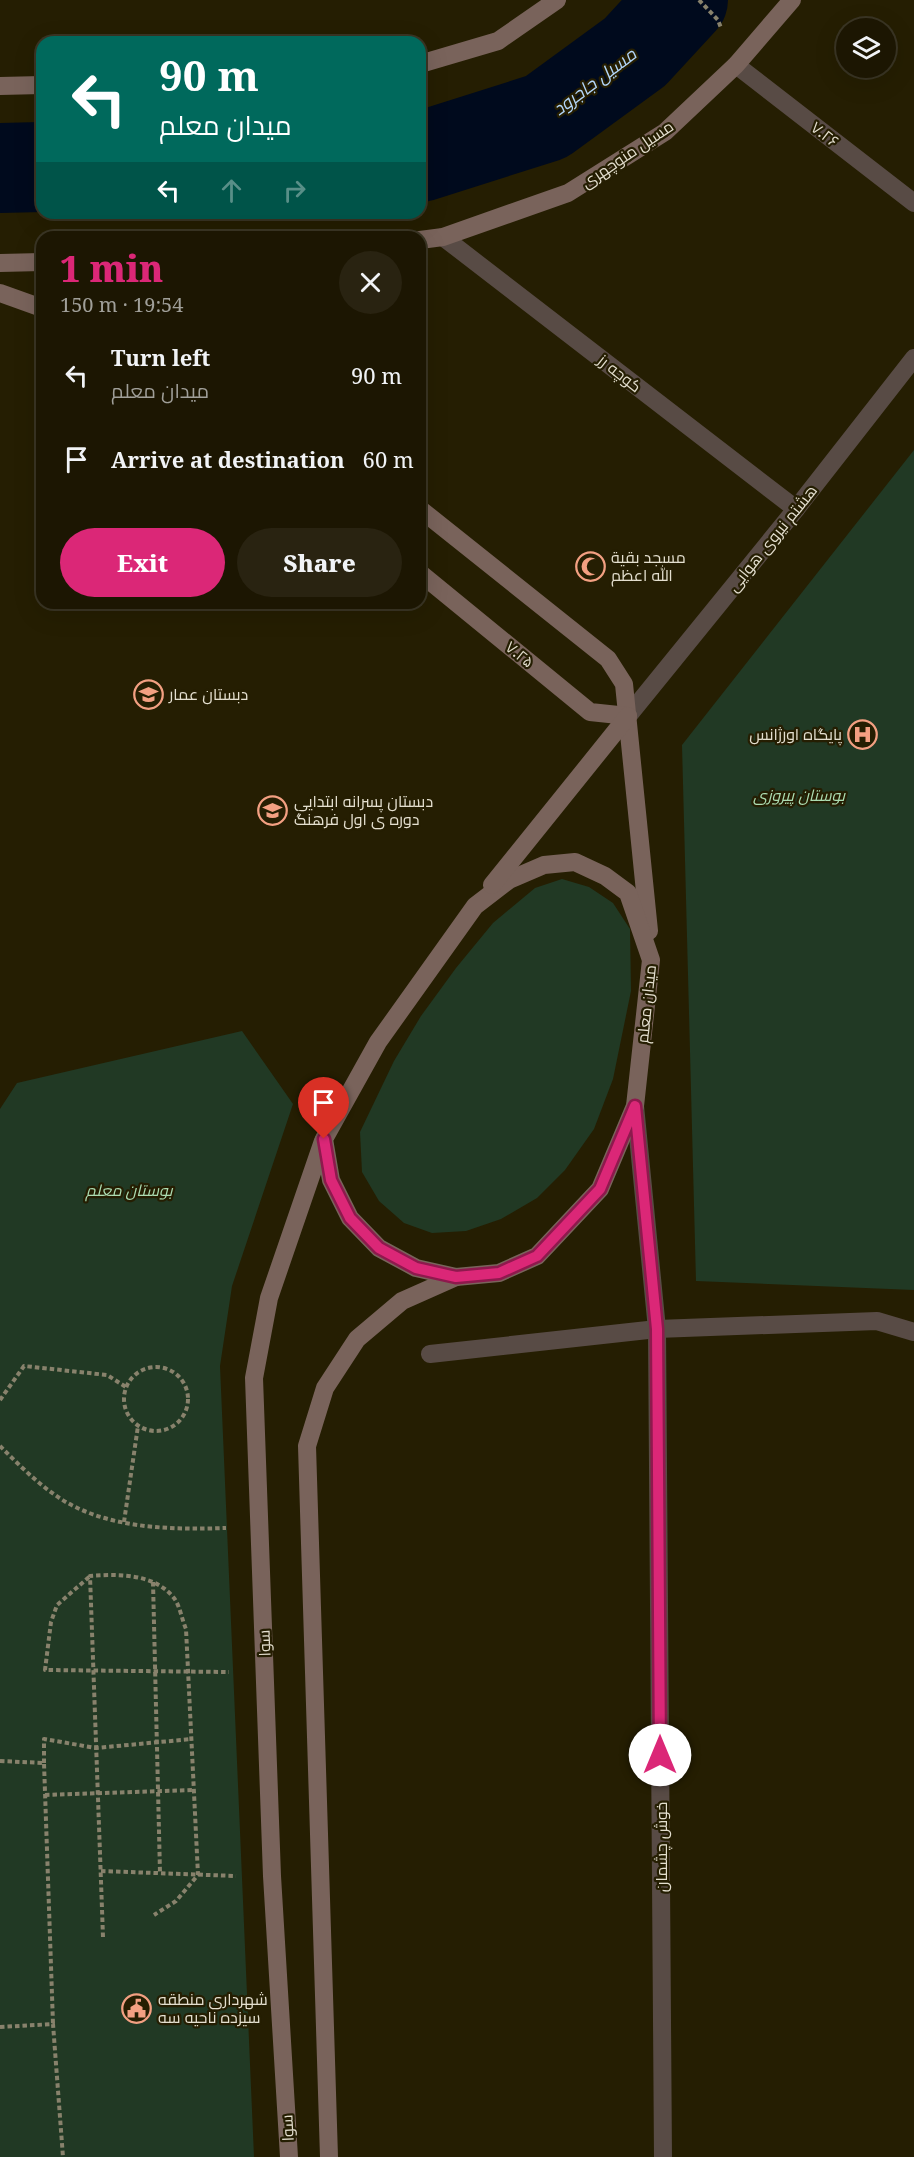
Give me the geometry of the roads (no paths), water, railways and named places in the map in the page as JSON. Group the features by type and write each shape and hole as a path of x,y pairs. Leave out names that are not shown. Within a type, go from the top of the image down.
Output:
{"main road":[{"path":"426,62 498,41 557,0"},
{"name":"مسیل منوچهری","path":"426,239 443,237 568,193 665,132 736,65 792,0"},
{"path":"0,86 36,85"},
{"path":"0,263 36,262"},
{"path":"0,293 36,306"},
{"path":"426,515 608,658 624,684 651,960"},
{"name":"۷.۲۵","path":"426,578 590,712 628,716"},
{"path":"475,906 628,716"},
{"name":"میدان معلم","path":"575,862 605,876 628,893 651,960 635,1106 600,1189 537,1256 499,1273 456,1277 416,1268 379,1248 350,1218 331,1180 324,1139 378,1042 475,906 509,880 544,865 575,862"},
{"name":"سوا","path":"288,2157 272,1876 254,1378 269,1298 324,1139"},
{"path":"329,2157 307,1446 325,1388 357,1339 402,1301 456,1277"}],"street":[{"name":"۷.۲۶","path":"736,65 914,203"},
{"name":"کوچه رز","path":"443,237 796,509"},
{"name":"هشتم نیروی هوایی","path":"628,716 796,509 914,358"},
{"name":"خوش چشمان","path":"635,1106 657,1329 663,2157"},
{"path":"430,1354 657,1329 877,1321 914,1332"}],"waterway":[{"name":"مسیل جاجرود","path":"426,155 546,117 635,52 683,0"},
{"name":"مسیل جاجرود","path":"0,168 36,167"}],"place":[{"name":"مسجد بقیة الله اعظم","path":"590,566"},
{"name":"دبستان عمار","path":"148,694"},
{"name":"پایگاه اورژانس","path":"863,734"},
{"name":"دبستان پسرانه ابتدایی دوره ی اول فرهنگ","path":"273,810"},
{"name":"شهرداری منطقه سیزده ناحیه سه","path":"137,2008"}],"park label":[{"name":"بوستان پیروزی","path":"799,795"},
{"name":"بوستان معلم","path":"129,1190"}]}
